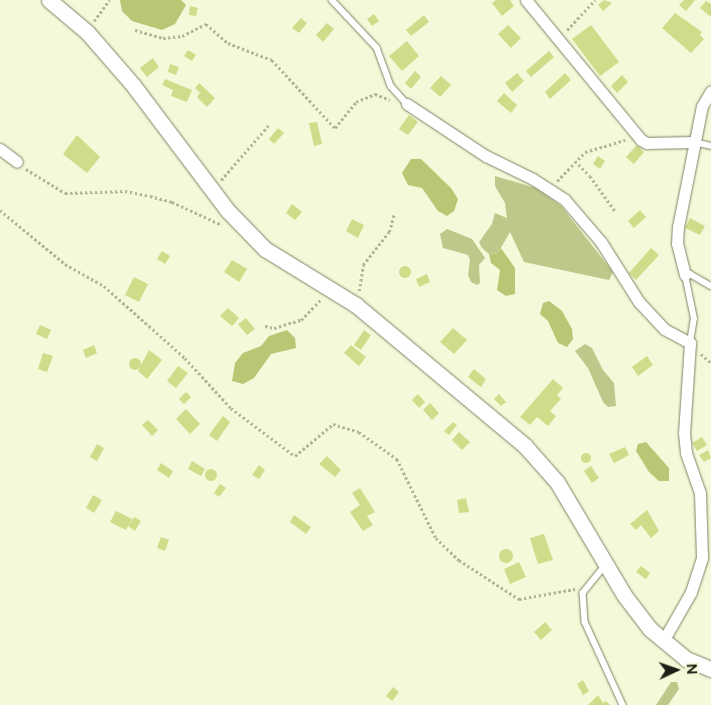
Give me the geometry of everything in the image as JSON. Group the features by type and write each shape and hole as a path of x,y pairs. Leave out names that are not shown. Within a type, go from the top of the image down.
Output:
{"street":[{"path":"49,0 87,32 133,85 211,190 265,249 356,305 525,446 557,482 607,563 624,595 650,630 686,659 711,669"},
{"path":"526,0 558,41 642,140 647,143 694,142"},
{"path":"685,275 677,244 678,227 702,106 711,91"},
{"path":"407,104 486,156 550,189 566,200 602,242 639,302 664,329 690,343 683,415 686,453 700,493 702,558 688,598 663,641"},
{"path":"0,149 17,162"}],"lane":[{"path":"332,0 377,48 391,86 407,104"},
{"path":"694,142 711,146"},
{"path":"690,343 694,319 685,275 690,274 711,286"},
{"path":"607,563 583,593 585,622 623,705"}],"path":[{"path":"87,32 109,0"},
{"path":"558,41 595,0"},
{"path":"135,30 172,37 182,36 206,24 228,43 272,60 335,128 356,102 375,94 407,104"},
{"path":"211,190 268,126"},
{"path":"550,189 585,152 630,139 642,140"},
{"path":"575,161 590,176 616,212"},
{"path":"17,162 66,193 125,191 150,196 172,202 223,226"},
{"path":"0,210 65,264 104,286 185,358 231,408 295,456 333,424 360,432 397,459 436,538 459,560 519,599 574,588 583,593"},
{"path":"356,305 363,265 389,232 394,214"},
{"path":"265,326 274,328 301,320 329,290"}],"green space":[{"path":"120,0 181,0 186,5 175,24 162,30 132,21 122,11"},
{"path":"411,159 421,159 451,188 458,199 454,211 447,216 438,211 422,188 408,185 402,173"},
{"path":"495,176 536,188 561,206 613,272 609,280 524,262 510,232 498,253 489,254 482,248 479,242 492,224 495,213 507,218 505,203 495,186"},
{"path":"447,229 472,239 485,258 479,265 480,283 477,285 471,282 468,275 470,260 468,255 443,248 440,234"},
{"path":"501,248 515,268 515,294 506,296 497,290 500,270 491,263 489,254 498,253"},
{"path":"549,301 562,311 572,329 573,339 567,347 558,343 548,321 540,314 543,303"},
{"path":"287,330 295,338 296,348 271,354 254,378 243,384 232,381 235,363 243,353 261,346 269,336"},
{"path":"585,344 592,348 603,370 614,383 616,406 608,407 603,402 588,368 575,351"},
{"path":"646,442 669,468 669,481 659,481 649,472 636,451 638,444"},
{"path":"671,682 677,682 679,689 668,705 656,705"}],"building":[{"path":"496,0 510,0 514,6 502,16 492,3"},
{"path":"604,0 612,3 603,11 598,5"},
{"path":"684,0 695,0 686,11 679,5"},
{"path":"706,1 711,4 711,17 700,8"},
{"path":"190,6 198,8 196,16 189,15"},
{"path":"675,13 702,32 700,35 704,39 691,53 662,28"},
{"path":"374,14 379,21 372,26 367,19"},
{"path":"424,15 429,22 411,36 406,30"},
{"path":"301,18 307,23 299,33 292,28"},
{"path":"327,23 334,29 323,42 316,35"},
{"path":"508,25 521,38 511,48 498,34"},
{"path":"591,25 619,62 600,76 572,39"},
{"path":"407,41 419,56 402,71 389,56"},
{"path":"188,50 196,55 192,61 184,56"},
{"path":"549,51 554,57 531,77 526,71"},
{"path":"153,58 159,67 147,77 140,68"},
{"path":"170,64 179,67 176,75 168,72"},
{"path":"415,71 421,77 411,89 405,83"},
{"path":"517,73 524,81 512,92 505,83"},
{"path":"565,73 571,80 550,99 545,92"},
{"path":"622,75 628,82 617,93 611,86"},
{"path":"441,76 451,85 440,97 430,88"},
{"path":"165,79 192,90 187,102 171,96 173,90 162,85"},
{"path":"199,83 215,98 207,107 197,97 200,93 195,88"},
{"path":"504,93 517,105 511,113 497,101"},
{"path":"409,115 418,122 408,135 399,129"},
{"path":"317,122 322,144 314,146 309,123"},
{"path":"278,128 284,133 274,144 269,139"},
{"path":"77,135 100,157 87,173 63,154"},
{"path":"637,145 644,152 634,164 626,157"},
{"path":"598,156 605,161 600,169 593,164"},
{"path":"292,204 302,212 295,220 286,213"},
{"path":"640,210 646,217 634,228 628,221"},
{"path":"690,218 705,226 700,235 685,228"},
{"path":"352,219 364,225 358,238 346,231"},
{"path":"651,248 659,255 636,280 629,273"},
{"path":"162,251 170,256 165,264 157,259"},
{"path":"232,260 247,269 239,282 224,272"},
{"path":"403,266 407,266 411,272 407,278 403,278 399,274 399,270"},
{"path":"427,274 430,282 419,287 416,279"},
{"path":"134,277 148,284 139,302 125,295"},
{"path":"228,308 239,318 232,326 220,316"},
{"path":"246,318 255,329 247,335 238,324"},
{"path":"40,325 51,330 47,339 36,334"},
{"path":"453,328 467,340 454,354 440,342"},
{"path":"364,330 371,335 361,350 354,345"},
{"path":"94,345 97,353 86,358 83,350"},
{"path":"351,345 366,357 359,366 344,353"},
{"path":"149,350 162,360 147,379 138,371"},
{"path":"43,353 53,356 47,372 38,369"},
{"path":"647,356 653,365 638,376 632,367"},
{"path":"133,358 137,358 141,364 137,370 133,370 129,366 129,362"},
{"path":"178,366 188,373 176,388 167,381"},
{"path":"474,369 486,379 481,387 468,377"},
{"path":"553,379 563,388 557,395 561,399 550,411 556,416 548,426 537,417 530,425 520,417"},
{"path":"186,392 191,397 184,404 179,399"},
{"path":"418,394 425,402 419,408 412,400"},
{"path":"499,394 506,402 501,406 494,399"},
{"path":"430,403 439,413 432,420 423,410"},
{"path":"186,409 200,424 190,434 176,419"},
{"path":"223,416 230,422 217,441 209,435"},
{"path":"148,420 158,430 152,436 142,425"},
{"path":"453,422 457,425 449,435 444,431"},
{"path":"459,432 470,442 462,450 452,440"},
{"path":"702,437 707,445 697,451 692,443"},
{"path":"97,444 104,448 97,461 90,457"},
{"path":"625,447 629,455 614,463 609,454"},
{"path":"708,450 711,458 704,462 699,455"},
{"path":"584,453 588,453 591,458 590,462 584,463 581,460 581,456"},
{"path":"327,456 341,470 335,477 319,464"},
{"path":"192,461 205,469 201,476 188,469"},
{"path":"161,463 173,471 169,478 157,470"},
{"path":"259,465 265,470 259,479 252,475"},
{"path":"591,466 599,478 592,483 584,471"},
{"path":"209,469 213,469 217,475 213,481 209,481 205,477 205,473"},
{"path":"220,484 226,488 219,497 214,493"},
{"path":"360,488 375,512 367,516 373,525 363,531 350,512 360,505 352,493"},
{"path":"93,495 102,500 94,513 86,508"},
{"path":"466,498 469,512 459,513 457,500"},
{"path":"647,510 659,531 651,538 641,525 636,530 630,524"},
{"path":"116,511 132,519 126,530 110,522"},
{"path":"294,515 311,527 306,534 290,522"},
{"path":"134,517 141,521 135,531 128,526"},
{"path":"544,534 553,560 538,564 530,538"},
{"path":"161,537 169,540 165,551 157,548"},
{"path":"506,549 511,551 513,556 511,561 506,563 501,561 499,556 501,551"},
{"path":"519,562 526,577 510,584 504,569"},
{"path":"641,566 650,573 646,579 636,572"},
{"path":"545,622 552,630 541,640 534,632"},
{"path":"583,680 589,691 583,695 577,684"},
{"path":"393,687 399,692 392,701 386,696"},
{"path":"598,695 603,703 606,701 610,705 588,705"}]}
